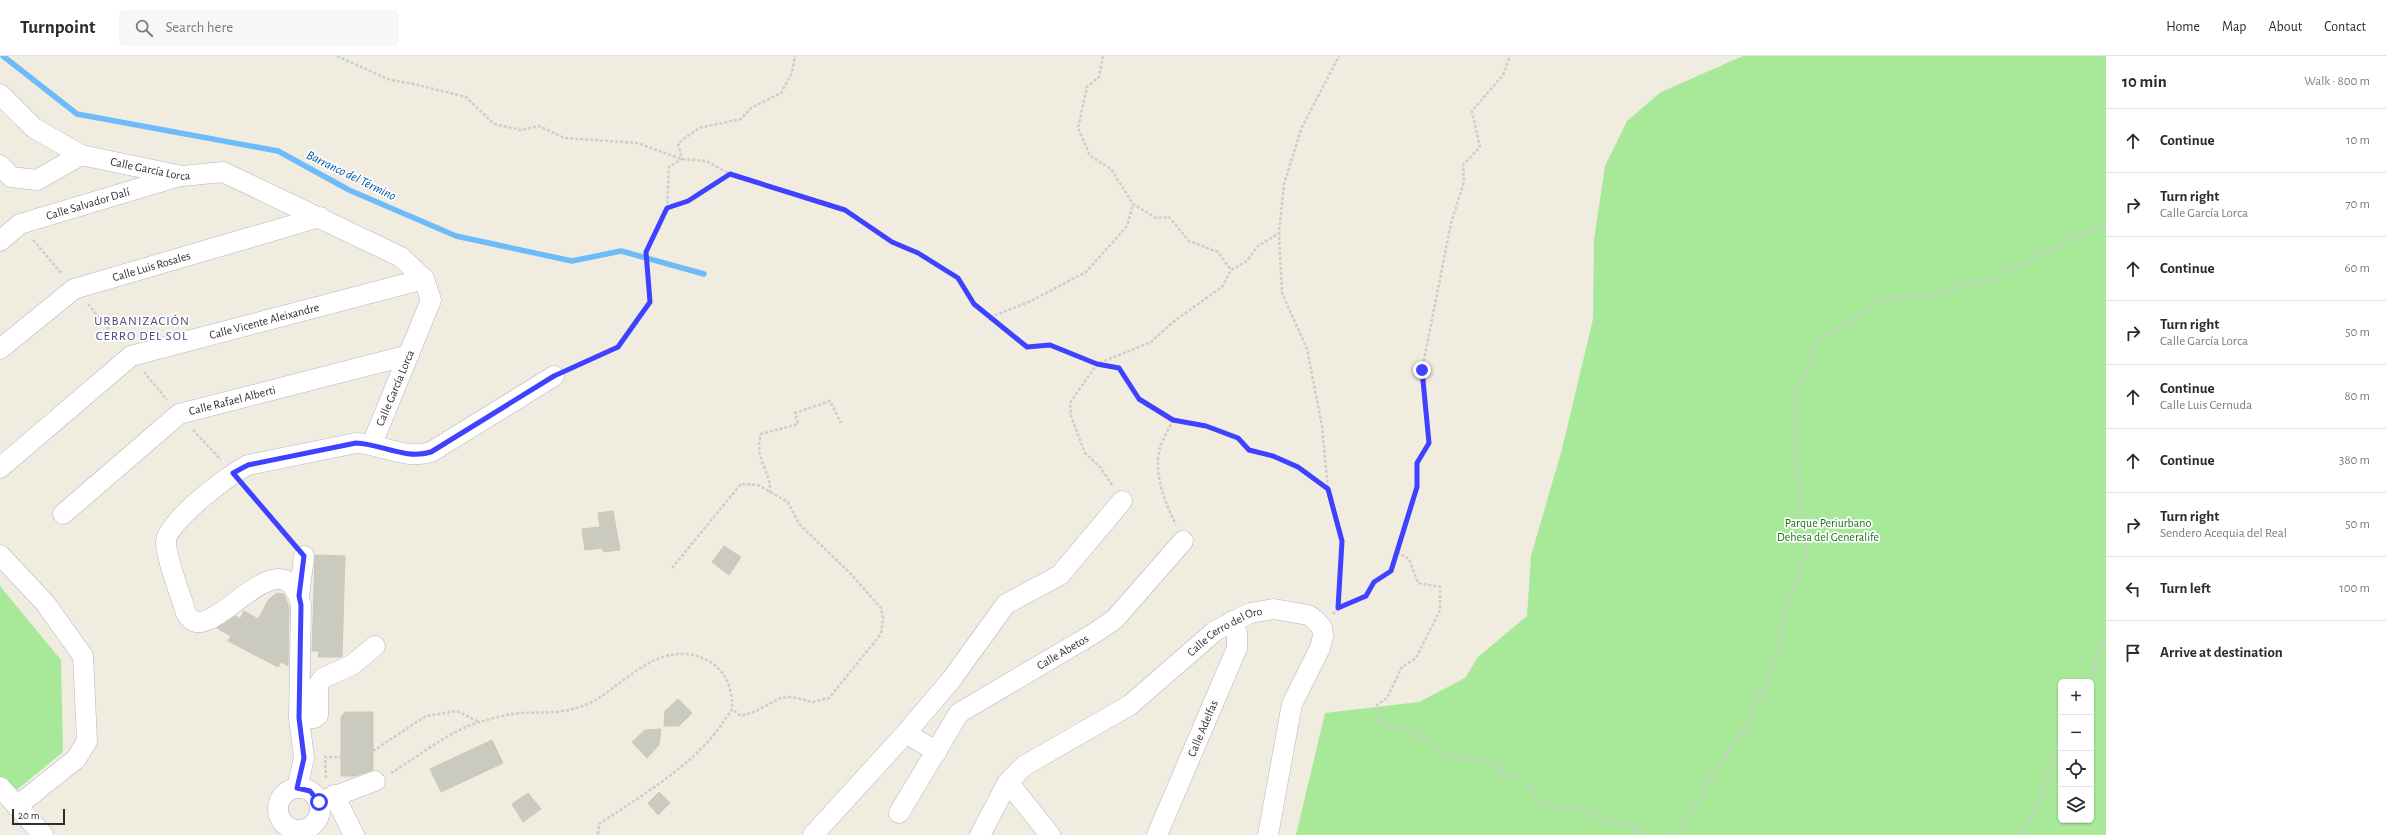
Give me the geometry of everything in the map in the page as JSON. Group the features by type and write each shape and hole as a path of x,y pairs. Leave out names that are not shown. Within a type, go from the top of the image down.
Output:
{"street":[{"name":"Calle García Lorca","path":"0,94 34,128 81,155 182,176 223,172 401,257 424,279 431,300 372,444"},
{"path":"4,176 37,180 81,155"},
{"name":"Calle Salvador Dalí","path":"0,241 20,224 182,176"},
{"name":"Calle Luis Rosales","path":"0,349 74,289 320,217"},
{"name":"Calle Vicente Aleixandre","path":"0,468 131,356 424,279"},
{"name":"Calle Rafael Alberti","path":"63,514 179,414 409,356"},
{"path":"299,596 291,584 282,580 274,579 262,584 202,622 190,619 186,613 166,543 166,535 174,522 233,473 248,465 356,443 372,444 409,455 431,452 554,376"},
{"path":"813,835 906,733 951,680 1006,604 1060,575 1122,501"},
{"name":"Calle Abetos","path":"898,813 937,752 959,713 1093,634 1115,619 1183,541"},
{"path":"0,555 45,603 83,656 87,741 76,759 17,806"},
{"path":"297,788 304,758 299,718 301,605 299,596 304,556"},
{"name":"Calle Cerro del Oro","path":"980,835 1008,782 1024,766 1116,714 1142,696 1215,631 1250,613 1274,608 1308,615 1322,628"},
{"name":"Calle Adelfas","path":"1157,835 1237,648 1237,633 1232,621"},
{"path":"1268,835 1292,704 1320,648 1323,636 1322,628"},
{"path":"299,718 314,718 318,715 318,685 323,678 352,666 375,646"},
{"path":"906,733 937,752"},
{"path":"354,835 327,798 310,791 297,788 284,794 280,800 278,807 281,820 285,826 298,831 316,831 320,815 327,798 375,781"},
{"path":"1008,782 1050,835"},
{"path":"0,787 43,835"}],"path":[{"path":"337,56 390,80 466,96 494,124 521,130 539,126 565,138 637,143 682,159 706,162 730,174 845,210 892,242 918,253 958,278 974,304 1027,347 1050,345 1097,364 1119,368 1139,399 1173,420 1206,426 1238,438 1249,450 1273,456 1298,467 1328,489"},
{"path":"682,159 678,143 699,128 741,119 751,108 782,93 792,73 795,56"},
{"path":"1103,56 1099,77 1087,87 1078,128 1090,156 1111,169 1133,204 1156,218 1169,217 1189,241 1218,252 1231,270"},
{"path":"1338,608 1342,541 1328,489 1322,426 1307,350 1282,293 1279,234 1284,184 1302,127 1339,56"},
{"path":"1322,628 1338,608 1366,596 1374,582 1391,571 1417,487 1417,463 1429,443 1422,370 1451,223 1464,182 1464,164 1480,147 1472,111 1503,75 1510,56"},
{"path":"554,376 618,347 650,302 646,252 667,208 669,167 682,159"},
{"path":"667,208 688,201 730,174"},
{"path":"990,317 1029,302 1086,272 1127,226 1133,204"},
{"path":"20,224 179,414 233,473 304,556"},
{"path":"1674,835 1675,831 1704,794 1706,784 1747,726 1778,654 1784,617 1807,553 1797,469 1796,394 1819,340 1882,300 1950,292 1963,284 1989,280 2106,225"},
{"path":"1122,501 1100,467 1085,453 1071,416 1070,403 1097,364 1151,342 1173,322 1222,287 1231,270 1247,261 1258,246 1279,234"},
{"path":"770,492 770,486 760,458 758,444 761,434 798,424 795,413 830,401 841,423"},
{"path":"1173,420 1160,448 1158,474 1166,506 1183,541"},
{"path":"672,568 742,484 758,486 788,502 799,524 850,573 880,608 883,625 881,634 829,698 813,702 792,697 780,698 754,712 741,716 732,709"},
{"path":"1397,552 1408,559 1418,582 1440,587 1440,610 1416,658 1402,667 1387,698 1377,706 1380,722 1393,730 1400,725 1408,732 1422,738 1447,759 1469,757 1500,768 1504,776 1517,777 1531,787 1540,800 1552,806 1560,806 1571,810 1582,808 1604,823 1613,820 1622,827 1629,823 1641,835"},
{"path":"2092,679 2098,650 2106,633"},
{"path":"375,781 453,735 479,722 520,713 549,714 577,708 611,690 641,668 664,657 684,654 701,657 716,667 724,675 729,684 732,709 716,734 663,782 599,824 598,835"},
{"path":"373,751 426,716 457,711 479,722"},
{"path":"2019,835 2039,802 2058,745"},
{"path":"327,798 325,757 341,757"}],"green space":[{"name":"Parque Periurbano Dehesa del Generalife","path":"1743,56 2106,56 2106,835 1296,835 1325,713 1419,702 1465,678 1478,657 1527,616 1531,556 1562,449 1593,319 1594,240 1605,166 1627,121 1661,92"},
{"path":"0,586 61,660 63,752 14,792 0,777"}],"building":[{"path":"613,511 620,550 603,552 603,548 585,550 582,529 600,527 598,513"},
{"path":"724,546 741,557 729,575 712,562"},
{"path":"315,555 345,556 342,657 318,657 319,651 312,651"},
{"path":"277,593 284,594 289,607 288,666 281,662 278,667 228,641 231,636 217,628 236,616 240,619 244,611 258,619 269,599"},
{"path":"678,699 692,713 679,726 664,726 665,711"},
{"path":"345,712 373,712 373,770 355,776 341,776 341,717"},
{"path":"661,729 659,745 647,758 632,742 645,730"},
{"path":"492,740 503,763 441,792 430,769"},
{"path":"659,792 670,803 658,815 648,803"},
{"path":"528,793 541,809 523,822 512,804"}],"waterway":[{"name":"Barranco del Término","path":"3,56 77,114 278,151 349,190 456,236 572,261 621,251 704,274"}],"district":[{"name":"URBANIZACIÓN CERRO DEL SOL","path":"142,328"}],"route":[{"path":"319,802 316,796 310,791 304,788 297,788 304,758 299,718 301,605 299,596 304,556 233,473 248,465 356,443 372,444 409,455 423,455 431,452 554,376 618,347 650,302 646,252 667,208 688,201 730,174 845,210 892,242 918,253 958,278 974,304 1027,347 1050,345 1097,364 1119,368 1139,399 1173,420 1206,426 1238,438 1249,450 1273,456 1298,467 1328,489 1342,541 1338,608 1366,596 1374,582 1391,571 1417,487 1417,463 1429,443 1422,370"}]}
